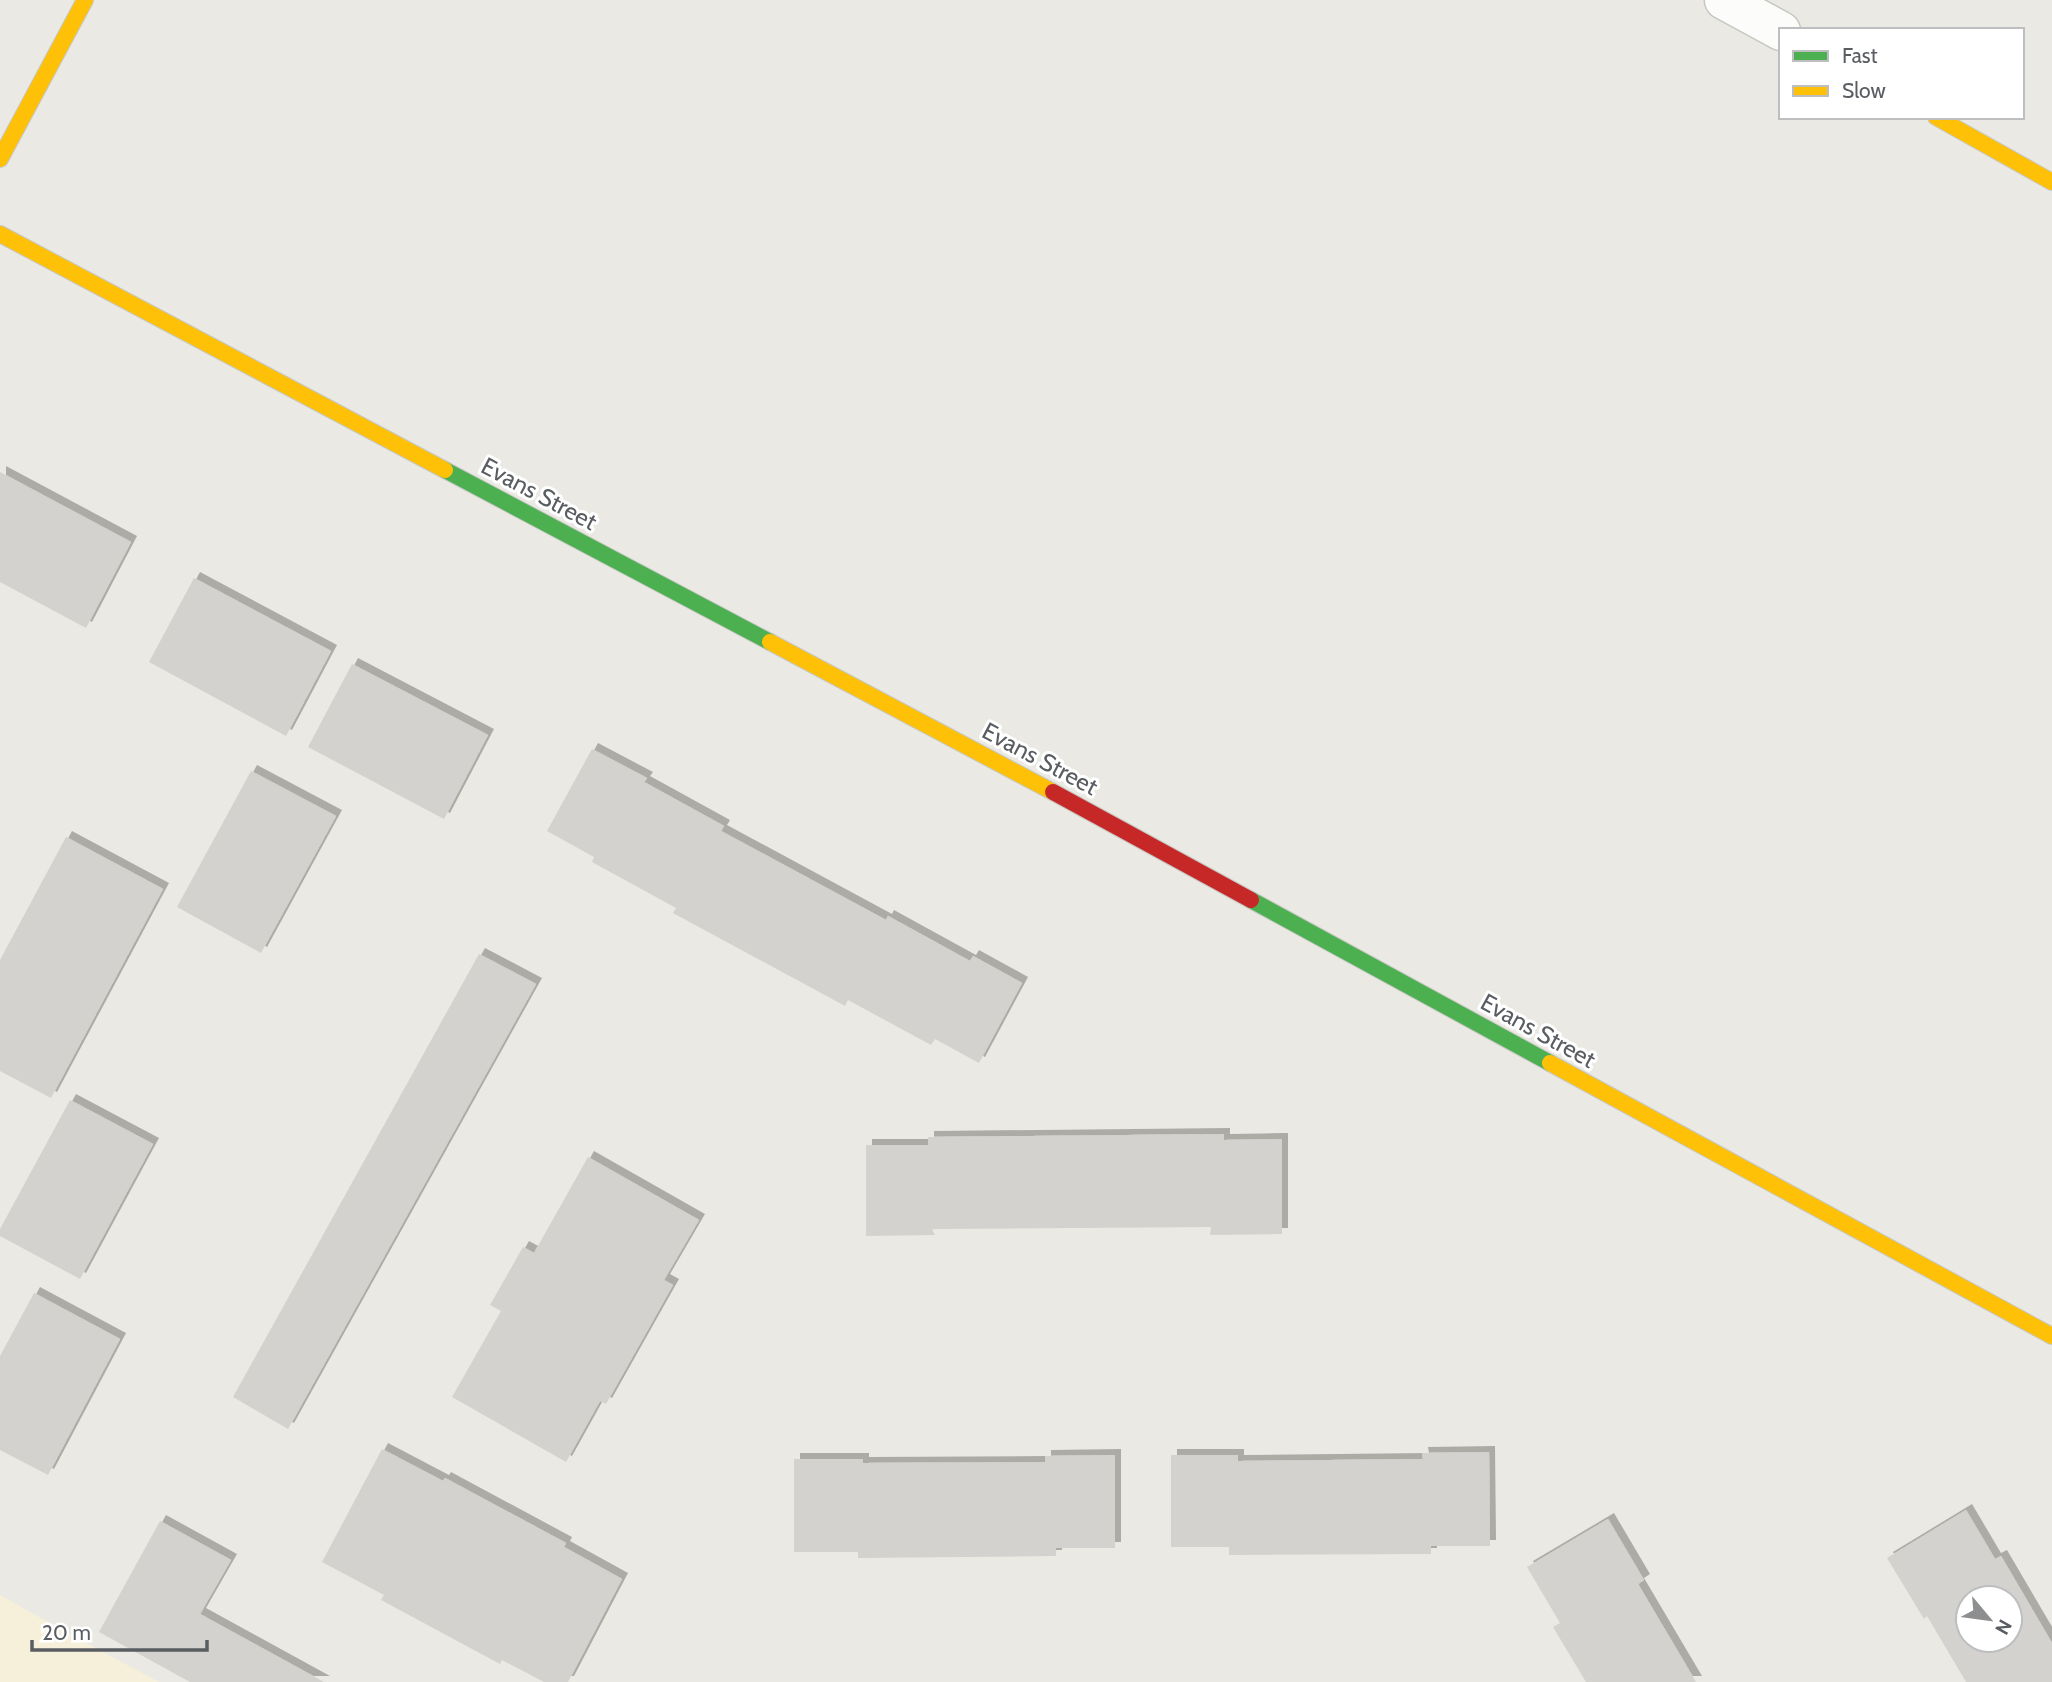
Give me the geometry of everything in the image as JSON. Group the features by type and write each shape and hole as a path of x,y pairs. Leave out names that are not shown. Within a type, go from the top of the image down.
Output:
{"street":[{"path":"0,159 85,0"},
{"path":"1724,0 1779,31"},
{"path":"1940,119 2052,182"},
{"name":"Evans Street","path":"0,234 1099,816 1671,1131 2052,1336"}],"shaded area":[{"path":"0,1595 75,1637 159,1682 0,1682"}],"building":[{"path":"0,472 131,542 86,628 0,582"},
{"path":"194,578 331,651 286,736 149,662"},
{"path":"352,664 488,735 444,819 308,747"},
{"path":"592,749 647,778 644,782 724,826 721,831 886,920 888,916 970,961 973,956 1022,983 979,1063 935,1039 931,1045 848,1000 845,1006 673,913 676,908 592,862 594,857 547,831"},
{"path":"251,771 336,816 261,953 177,907"},
{"path":"66,837 163,889 51,1098 0,1071 0,960"},
{"path":"479,954 536,984 288,1429 233,1397"},
{"path":"70,1100 153,1144 80,1279 0,1236 0,1229"},
{"path":"1224,1134 1224,1140 1282,1139 1282,1234 1210,1235 1211,1227 932,1229 935,1235 866,1236 866,1145 928,1145 928,1137"},
{"path":"588,1157 699,1220 664,1280 673,1285 606,1404 600,1401 566,1462 452,1397 501,1311 490,1305 523,1247 534,1253"},
{"path":"34,1293 120,1339 48,1475 0,1450 0,1356"},
{"path":"382,1449 443,1481 445,1478 566,1543 564,1547 622,1579 568,1682 544,1682 502,1660 500,1664 381,1600 384,1595 322,1562"},
{"path":"1489,1452 1490,1546 1431,1546 1431,1554 1229,1555 1229,1547 1171,1547 1171,1455 1238,1455 1238,1461 1423,1459 1422,1453"},
{"path":"1115,1455 1115,1548 1056,1548 1056,1556 858,1558 858,1552 794,1552 794,1459 863,1459 863,1463 1045,1462 1045,1456"},
{"path":"1966,1510 1995,1559 2001,1556 2017,1584 1954,1584 1954,1654 2024,1654 2024,1595 2052,1643 2052,1682 1966,1682 1927,1616 1924,1619 1887,1558"},
{"path":"1608,1519 1644,1580 1638,1584 1696,1682 1586,1682 1553,1627 1560,1623 1527,1567"},
{"path":"160,1521 231,1560 200,1614 324,1682 190,1682 99,1632"}],"traffic: fast":[{"path":"445,470 770,642"},
{"path":"1251,900 1550,1063"}],"traffic: slow":[{"path":"0,159 85,0"},
{"path":"1940,119 2052,182"},
{"path":"0,234 445,470"},
{"path":"770,642 1053,792"},
{"path":"1550,1063 2052,1336"}],"traffic: jam":[{"path":"1053,792 1251,900"}]}
